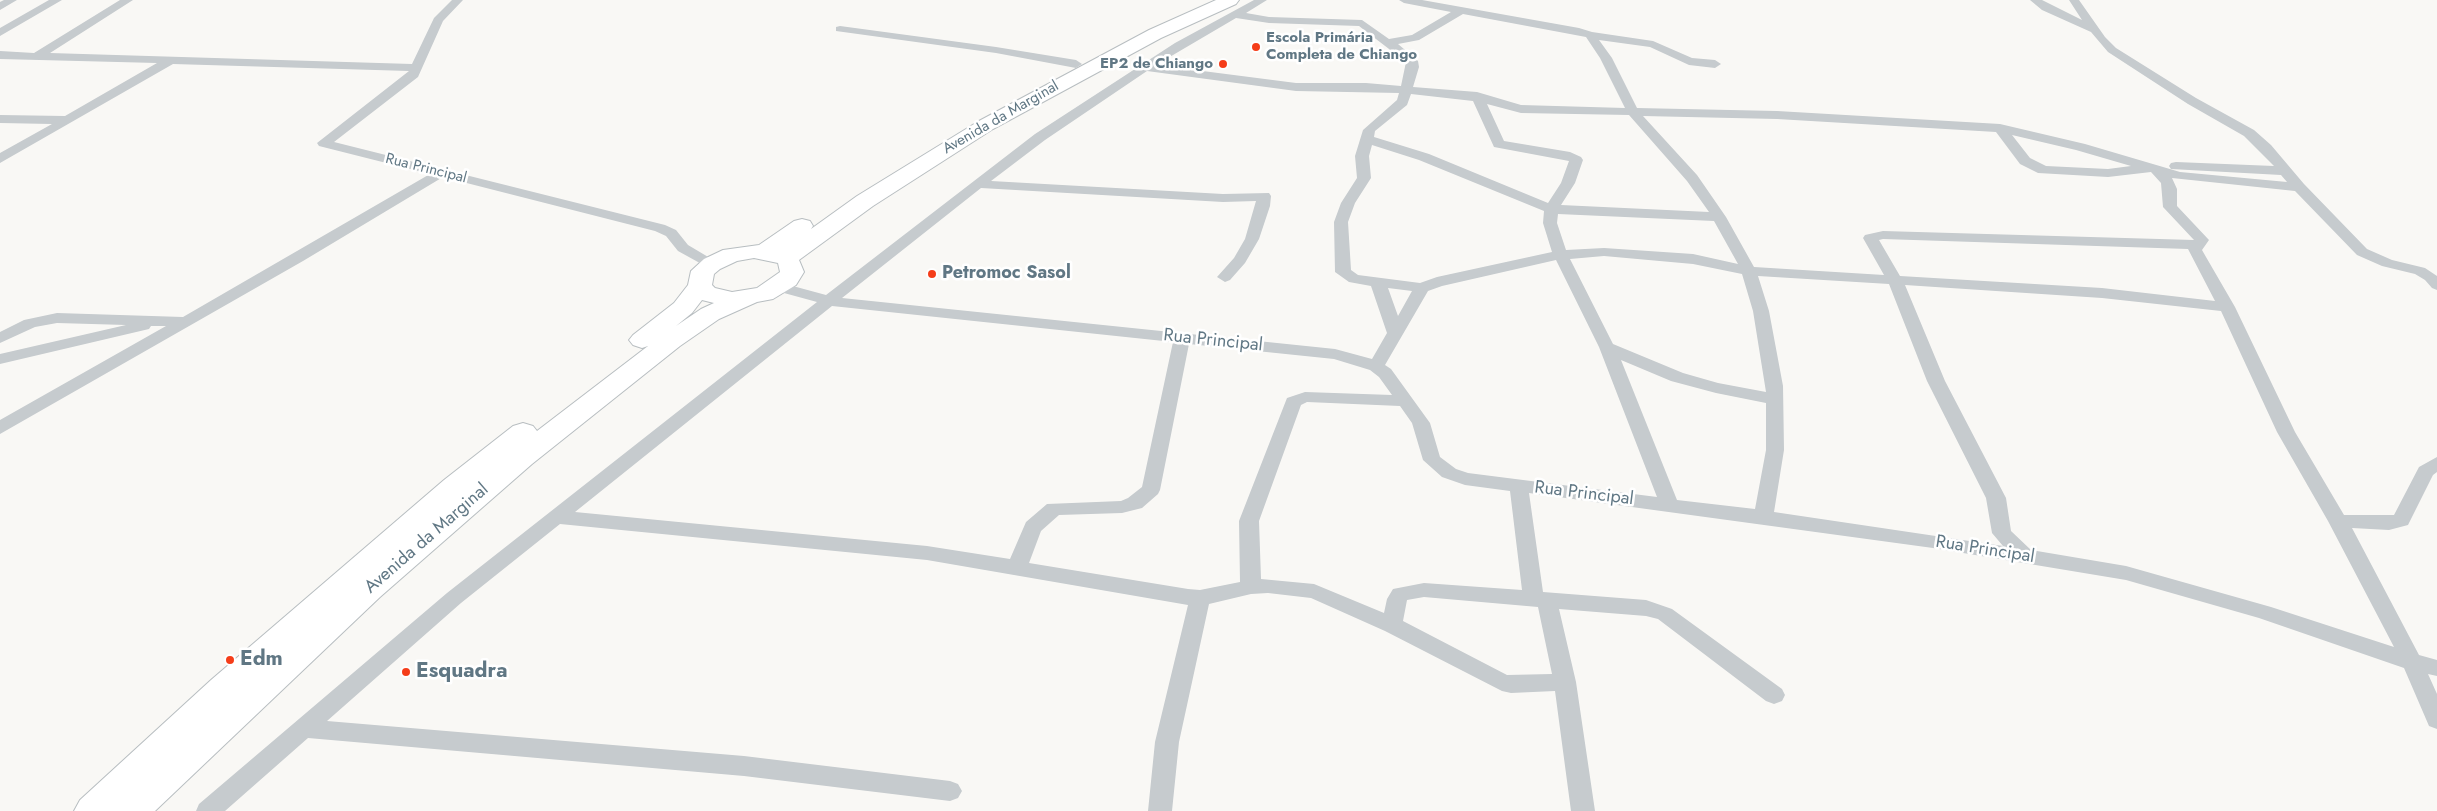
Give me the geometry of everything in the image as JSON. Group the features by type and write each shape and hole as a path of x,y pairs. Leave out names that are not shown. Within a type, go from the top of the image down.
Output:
{"main road":[{"name":"Avenida da Marginal","path":"776,255 925,148 1076,64 1206,0"},
{"name":"Avenida da Marginal","path":"776,255 986,125 1147,38 1232,7"},
{"path":"748,298 718,297 706,293 706,275 737,254 776,255 791,265 792,272 787,280 778,287"},
{"name":"Avenida da Marginal","path":"93,811 223,690 424,513 568,397 683,308 706,275"},
{"name":"Avenida da Marginal","path":"130,811 369,589 522,456 670,341 710,314 778,287"}],"street":[{"path":"0,7 12,0"},
{"path":"0,33 57,0"},
{"path":"37,56 128,0"},
{"name":"Rua Principal","path":"458,0 438,20 417,68 407,80 324,143 660,228 671,233 706,275"},
{"path":"208,811 454,598 826,301 1040,137 1180,45 1232,7 1262,0"},
{"path":"1404,0 1579,31 1590,35 1653,44 1689,61 1714,64"},
{"path":"2035,0 2054,12 2095,30"},
{"path":"2074,0 2101,39 2122,57 2192,101 2249,133 2266,148 2299,187 2362,252 2387,263 2420,271 2430,277 2437,285"},
{"path":"1232,7 1269,20 1362,24 1413,64 1403,102 1369,130 1365,139 1362,156 1364,178 1348,203 1341,222 1342,267 1346,276 1378,283 1422,288 1437,282 1560,255 1604,252 1673,256 1749,271 2102,293 2227,308"},
{"path":"1387,43 1415,38 1462,10"},
{"path":"840,29 1076,64"},
{"path":"1590,35 1606,58 1633,112 1692,178 1720,217 1749,271 1767,340 1774,399 1775,450 1763,517"},
{"path":"0,55 417,68"},
{"path":"0,158 170,60"},
{"path":"1145,67 1296,87 1405,90 1521,108 1777,115 2000,128 2080,147 2153,169 2201,179 2299,187"},
{"path":"1480,102 1498,144 1570,156 1576,160 1568,182 1551,209 1550,223 1560,255 1607,347 1642,429 1669,504"},
{"path":"0,119 66,120"},
{"path":"2000,128 2025,161 2043,170 2108,174 2200,166 2286,171"},
{"path":"1365,139 1424,157 1551,209 1720,217"},
{"path":"2153,169 2168,182 2170,207 2202,240 2195,250 2198,257 2227,308 2286,432 2338,521 2412,662 2437,720"},
{"path":"0,428 298,258 442,173"},
{"path":"2170,189 2201,179"},
{"path":"979,184 1223,198 1264,196 1263,206 1252,239 1240,260 1224,277"},
{"path":"2026,557 2002,533 1996,498 1936,380 1895,280 1870,238 1871,236 2197,245"},
{"path":"1378,283 1396,334"},
{"name":"Rua Principal","path":"778,287 826,301 1335,354 1376,366 1386,373 1421,423 1432,460 1440,467 1466,479 1763,517 2126,573 2264,612 2412,662 2437,668"},
{"path":"1376,366 1422,288"},
{"path":"0,338 30,323 57,318 183,322"},
{"path":"0,358 125,332 155,322"},
{"path":"1017,568 1033,527 1054,509 1122,507 1135,503 1151,490 1182,337"},
{"path":"1607,347 1655,369 1697,383 1774,399"},
{"path":"1251,588 1249,521 1293,402 1305,397 1404,401"},
{"path":"2338,521 2389,523 2401,520 2426,471 2437,463"},
{"path":"1519,486 1540,599 1564,682 1583,811"},
{"path":"557,517 927,553 1200,598 1251,588 1289,588 1314,591 1392,625 1502,682 1511,684 1564,682"},
{"path":"1392,625 1397,599 1400,594 1409,591 1424,590 1646,608 1664,614 1774,695"},
{"path":"1160,811 1167,742 1200,598"},
{"path":"304,728 744,766 950,791"}],"place":[{"name":"Escola Primária Completa de Chiango","path":"1256,47"},
{"name":"EP2 de Chiango","path":"1223,64"},
{"name":"Petromoc Sasol","path":"932,274"},
{"name":"Edm","path":"230,660"},
{"name":"Esquadra","path":"406,672"}]}
